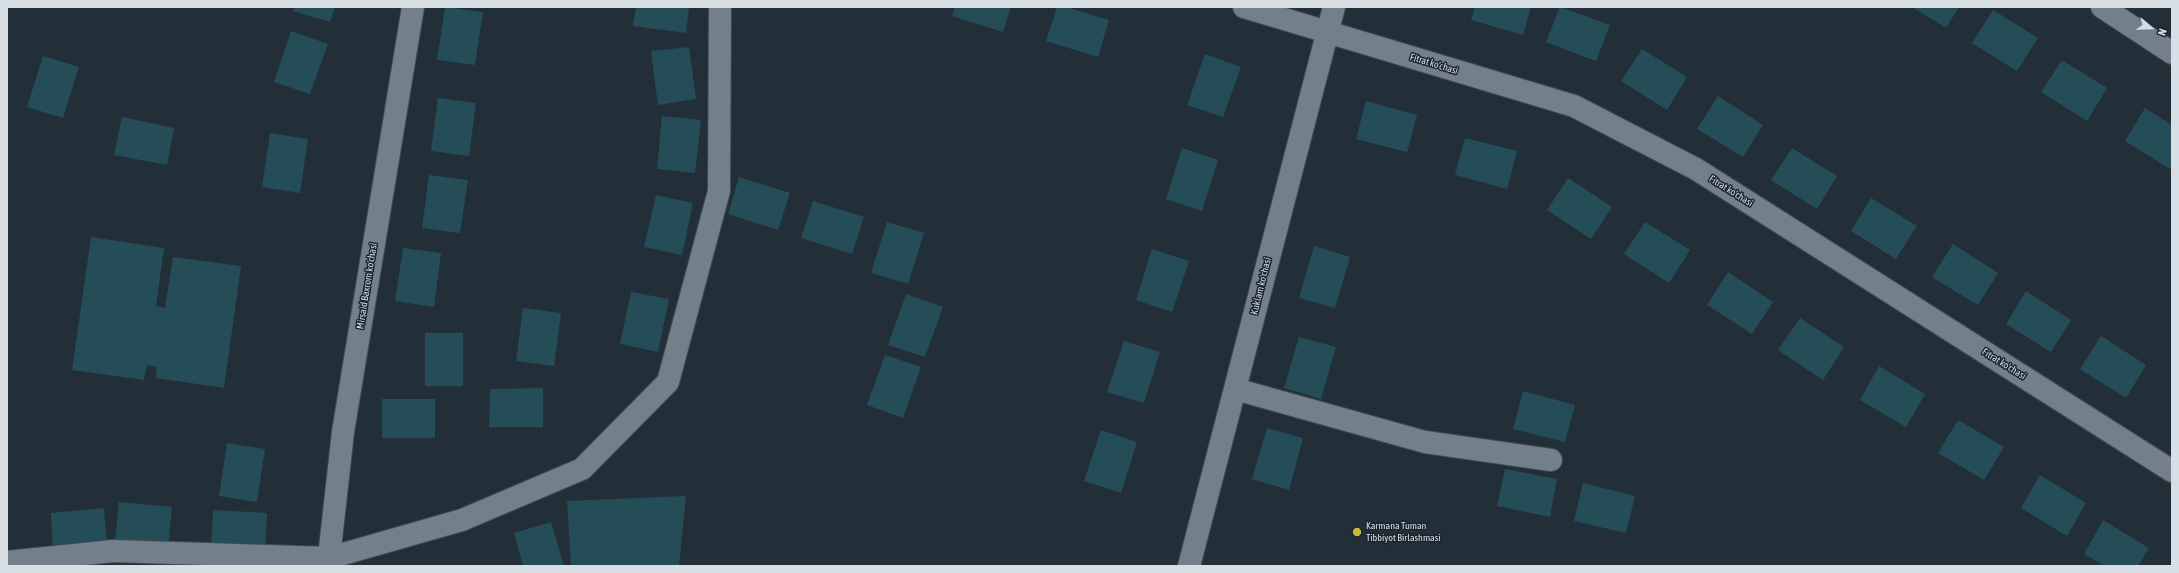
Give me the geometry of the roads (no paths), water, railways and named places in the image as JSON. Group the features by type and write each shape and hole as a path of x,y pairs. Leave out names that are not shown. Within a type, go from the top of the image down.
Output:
{"street":[{"name":"Mirsaid Baxrom ko'chasi","path":"328,562 344,432 413,7"},
{"path":"7,562 113,551 328,562 462,520 582,469 668,382 719,191 720,7"},
{"name":"Fitrat ko'chasi","path":"1244,7 1574,106 1690,165 2172,471"},
{"name":"Kuklam ko'chasi","path":"1189,566 1326,32 1334,7"},
{"path":"2102,7 2172,53"},
{"path":"1235,388 1425,442 1551,460"}],"place":[{"name":"Karmana Tuman Tibbiyot Birlashmasi","path":"1357,532"}]}
